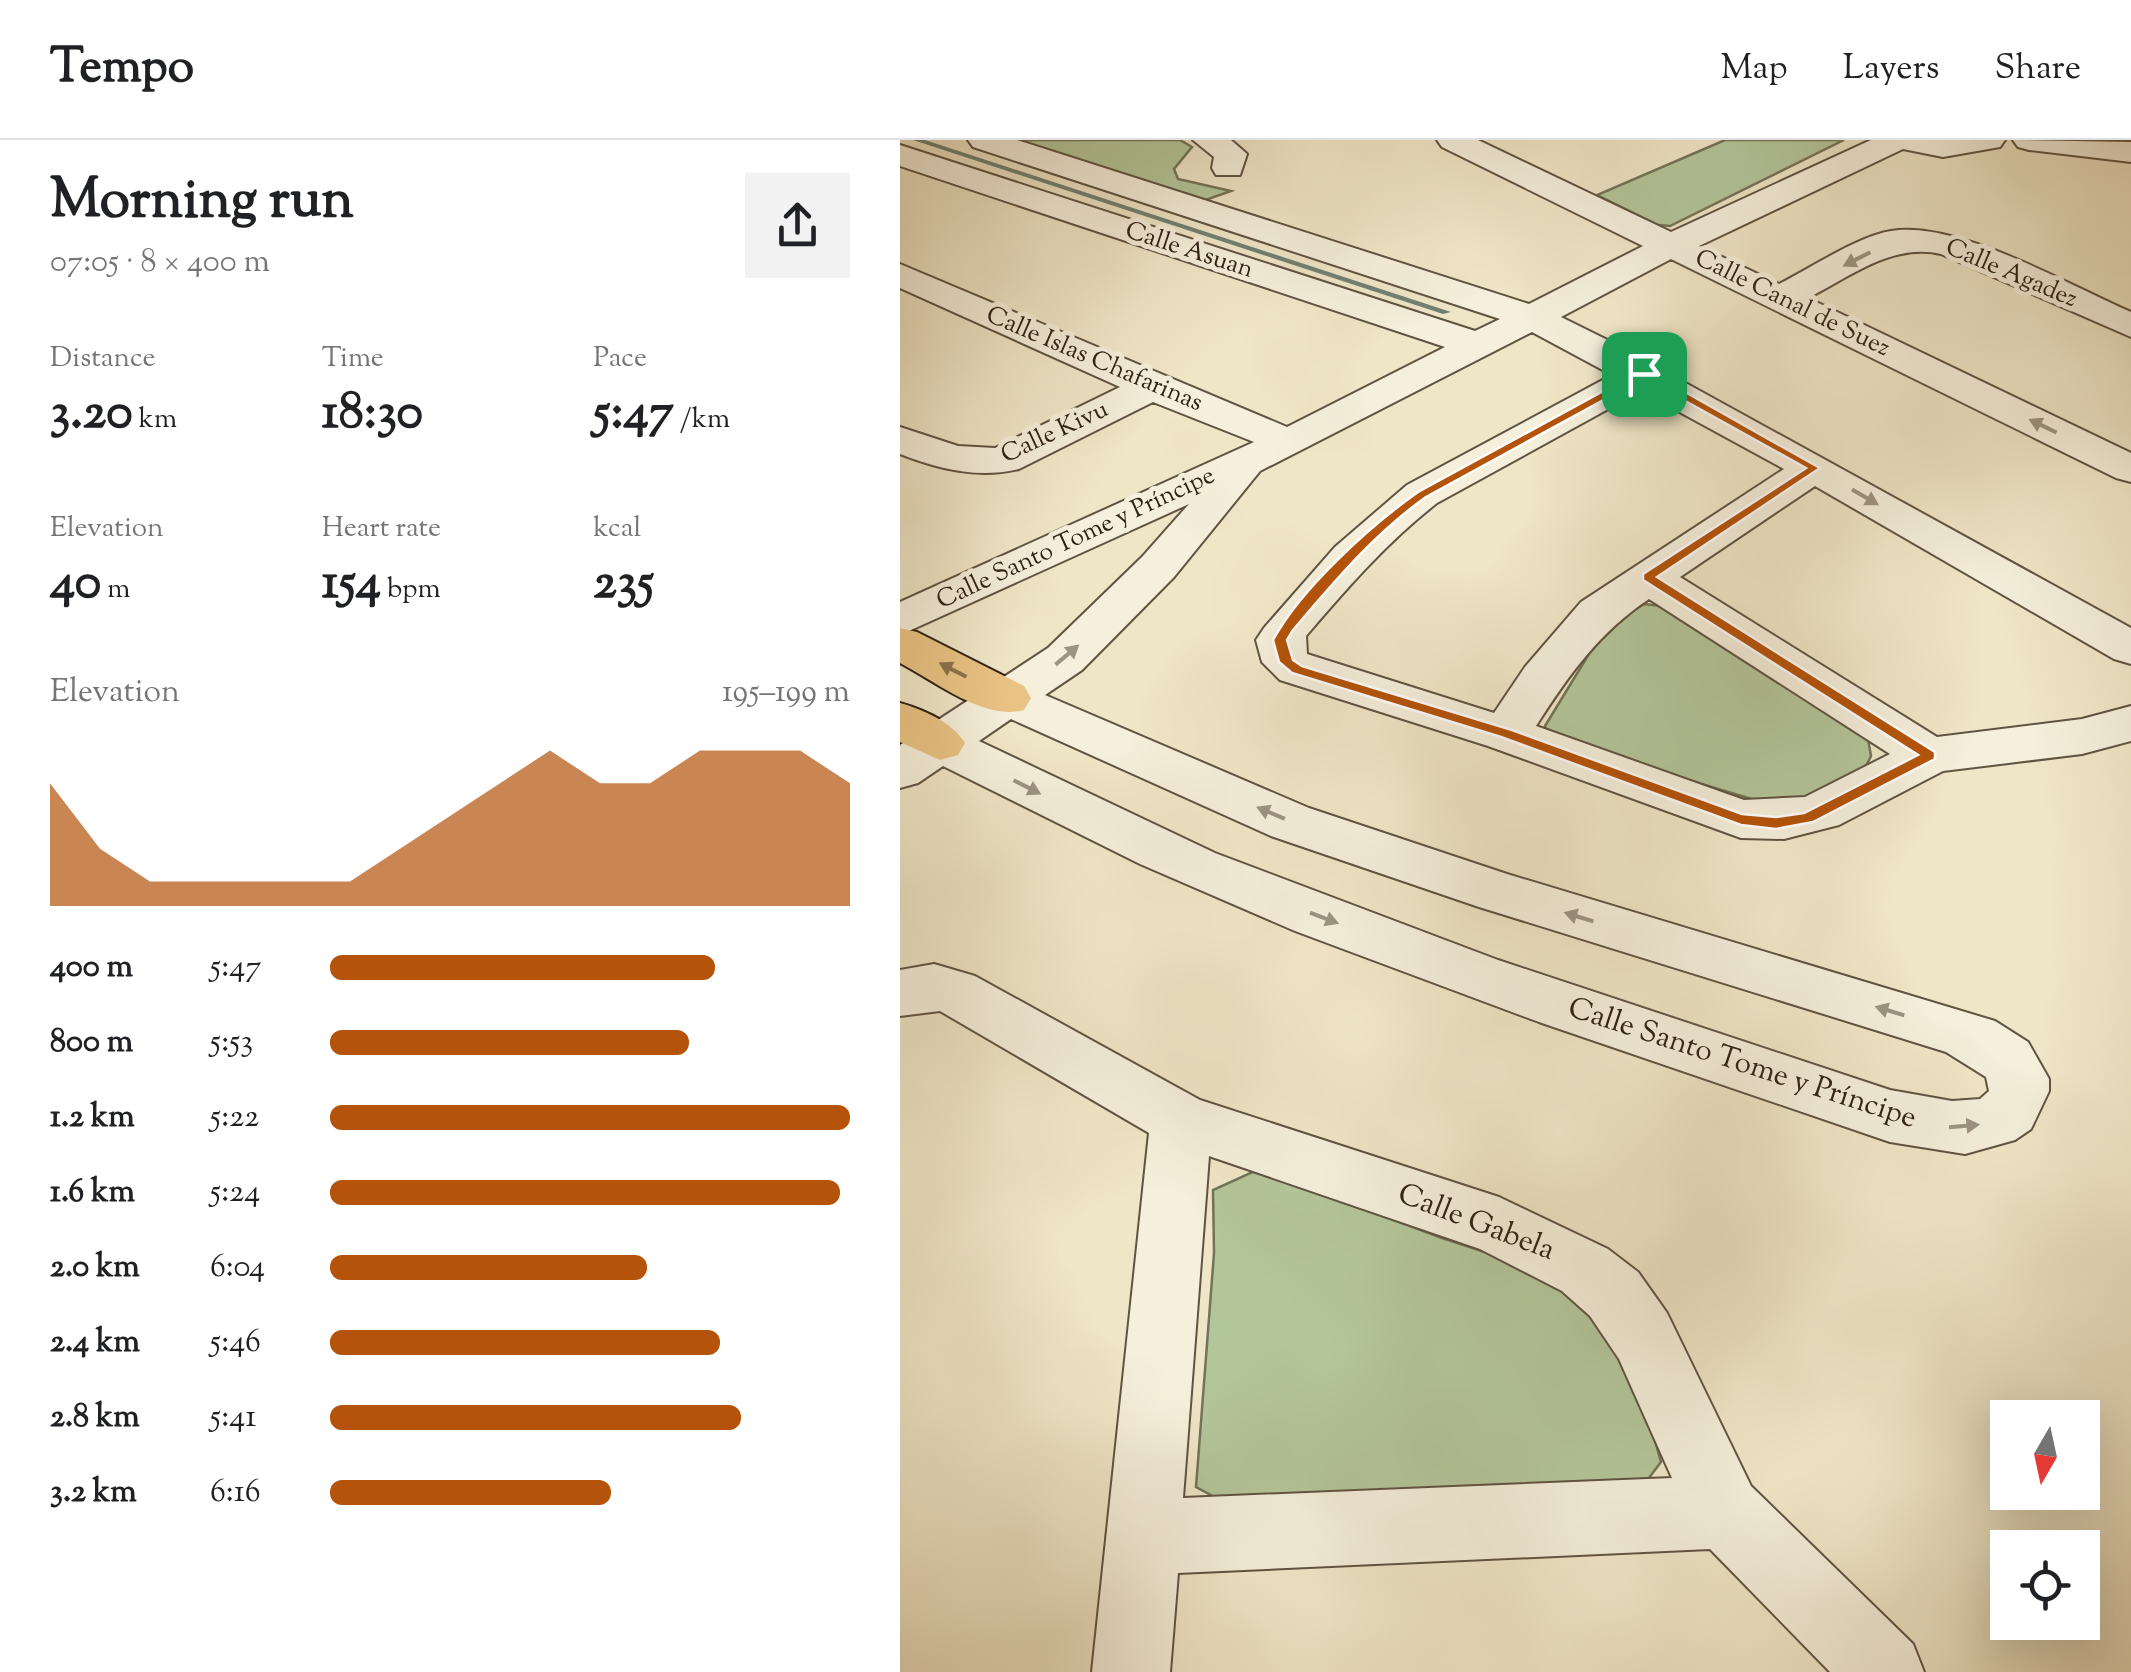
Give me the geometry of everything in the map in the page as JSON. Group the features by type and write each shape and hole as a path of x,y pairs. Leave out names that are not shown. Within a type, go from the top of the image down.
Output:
{"main road":[{"path":"900,643 1007,698"}],"street":[{"name":"Calle Asuan","path":"984,140 1533,317"},
{"path":"1208,140 1231,154 1228,168"},
{"name":"Calle Canal de Suez","path":"1452,140 2131,469"},
{"path":"1900,140 1943,147 1989,140"},
{"name":"Calle Santo Tome y Príncipe","path":"900,620 1271,450 1672,245 1900,140"},
{"path":"2029,140 2131,152"},
{"name":"Calle Asuan","path":"900,155 1478,345"},
{"path":"1174,247 1226,221"},
{"name":"Calle Agadez","path":"1781,298 1892,241 1921,239 1952,246 2131,326"},
{"name":"Calle Islas Chafarinas","path":"900,275 1152,387 1271,450"},
{"path":"1533,317 1814,468 2131,648"},
{"path":"1644,374 1422,494 1392,515 1360,544 1287,628 1280,640 1286,662 1297,669 1506,734 1741,819 1776,823 1808,818 1832,808 1930,756 2102,734 2131,722"},
{"name":"Calle Kivu","path":"900,439 954,461 978,464 1004,460 1152,387"},
{"name":"Calle Santo Tome y Príncipe","path":"913,744 1007,698 1078,646 1271,450"},
{"path":"1506,734 1542,678 1597,612 1814,468"},
{"path":"1648,577 1930,756"},
{"name":"Calle Santo Tome y Príncipe","path":"913,744 1058,803 1232,882 1391,945 1890,1116 1948,1128 1992,1123 2010,1112 2019,1095 2019,1077 2011,1062 1990,1045 1963,1033 1498,892 1290,822 1007,698"},
{"name":"Calle Gabela","path":"900,993 934,987 955,992 1181,1120 1499,1226 1585,1270 1614,1294 1643,1336 1725,1512 1886,1672"},
{"path":"1131,1672 1181,1120"},
{"path":"1144,1537 1725,1512"}],"green space":[{"path":"1005,140 1180,140 1192,147 1174,169 1178,179 1231,191 1200,202"},
{"path":"1725,140 1844,140 1670,226 1658,225 1597,195"},
{"path":"1644,604 1661,606 1868,739 1871,756 1866,766 1791,806 1765,803 1548,738 1545,726 1606,626"},
{"path":"1259,1169 1442,1238 1614,1294 1661,1462 1636,1495 1248,1515 1196,1487 1214,1253 1213,1190"}],"waterway":[{"path":"917,140 1446,312"}],"route":[{"path":"1644,374 1814,468 1648,577 1930,756 1808,818 1776,823 1741,819 1506,734 1297,669 1286,662 1280,640 1287,628 1360,544 1392,515 1422,494 1644,374"}]}
